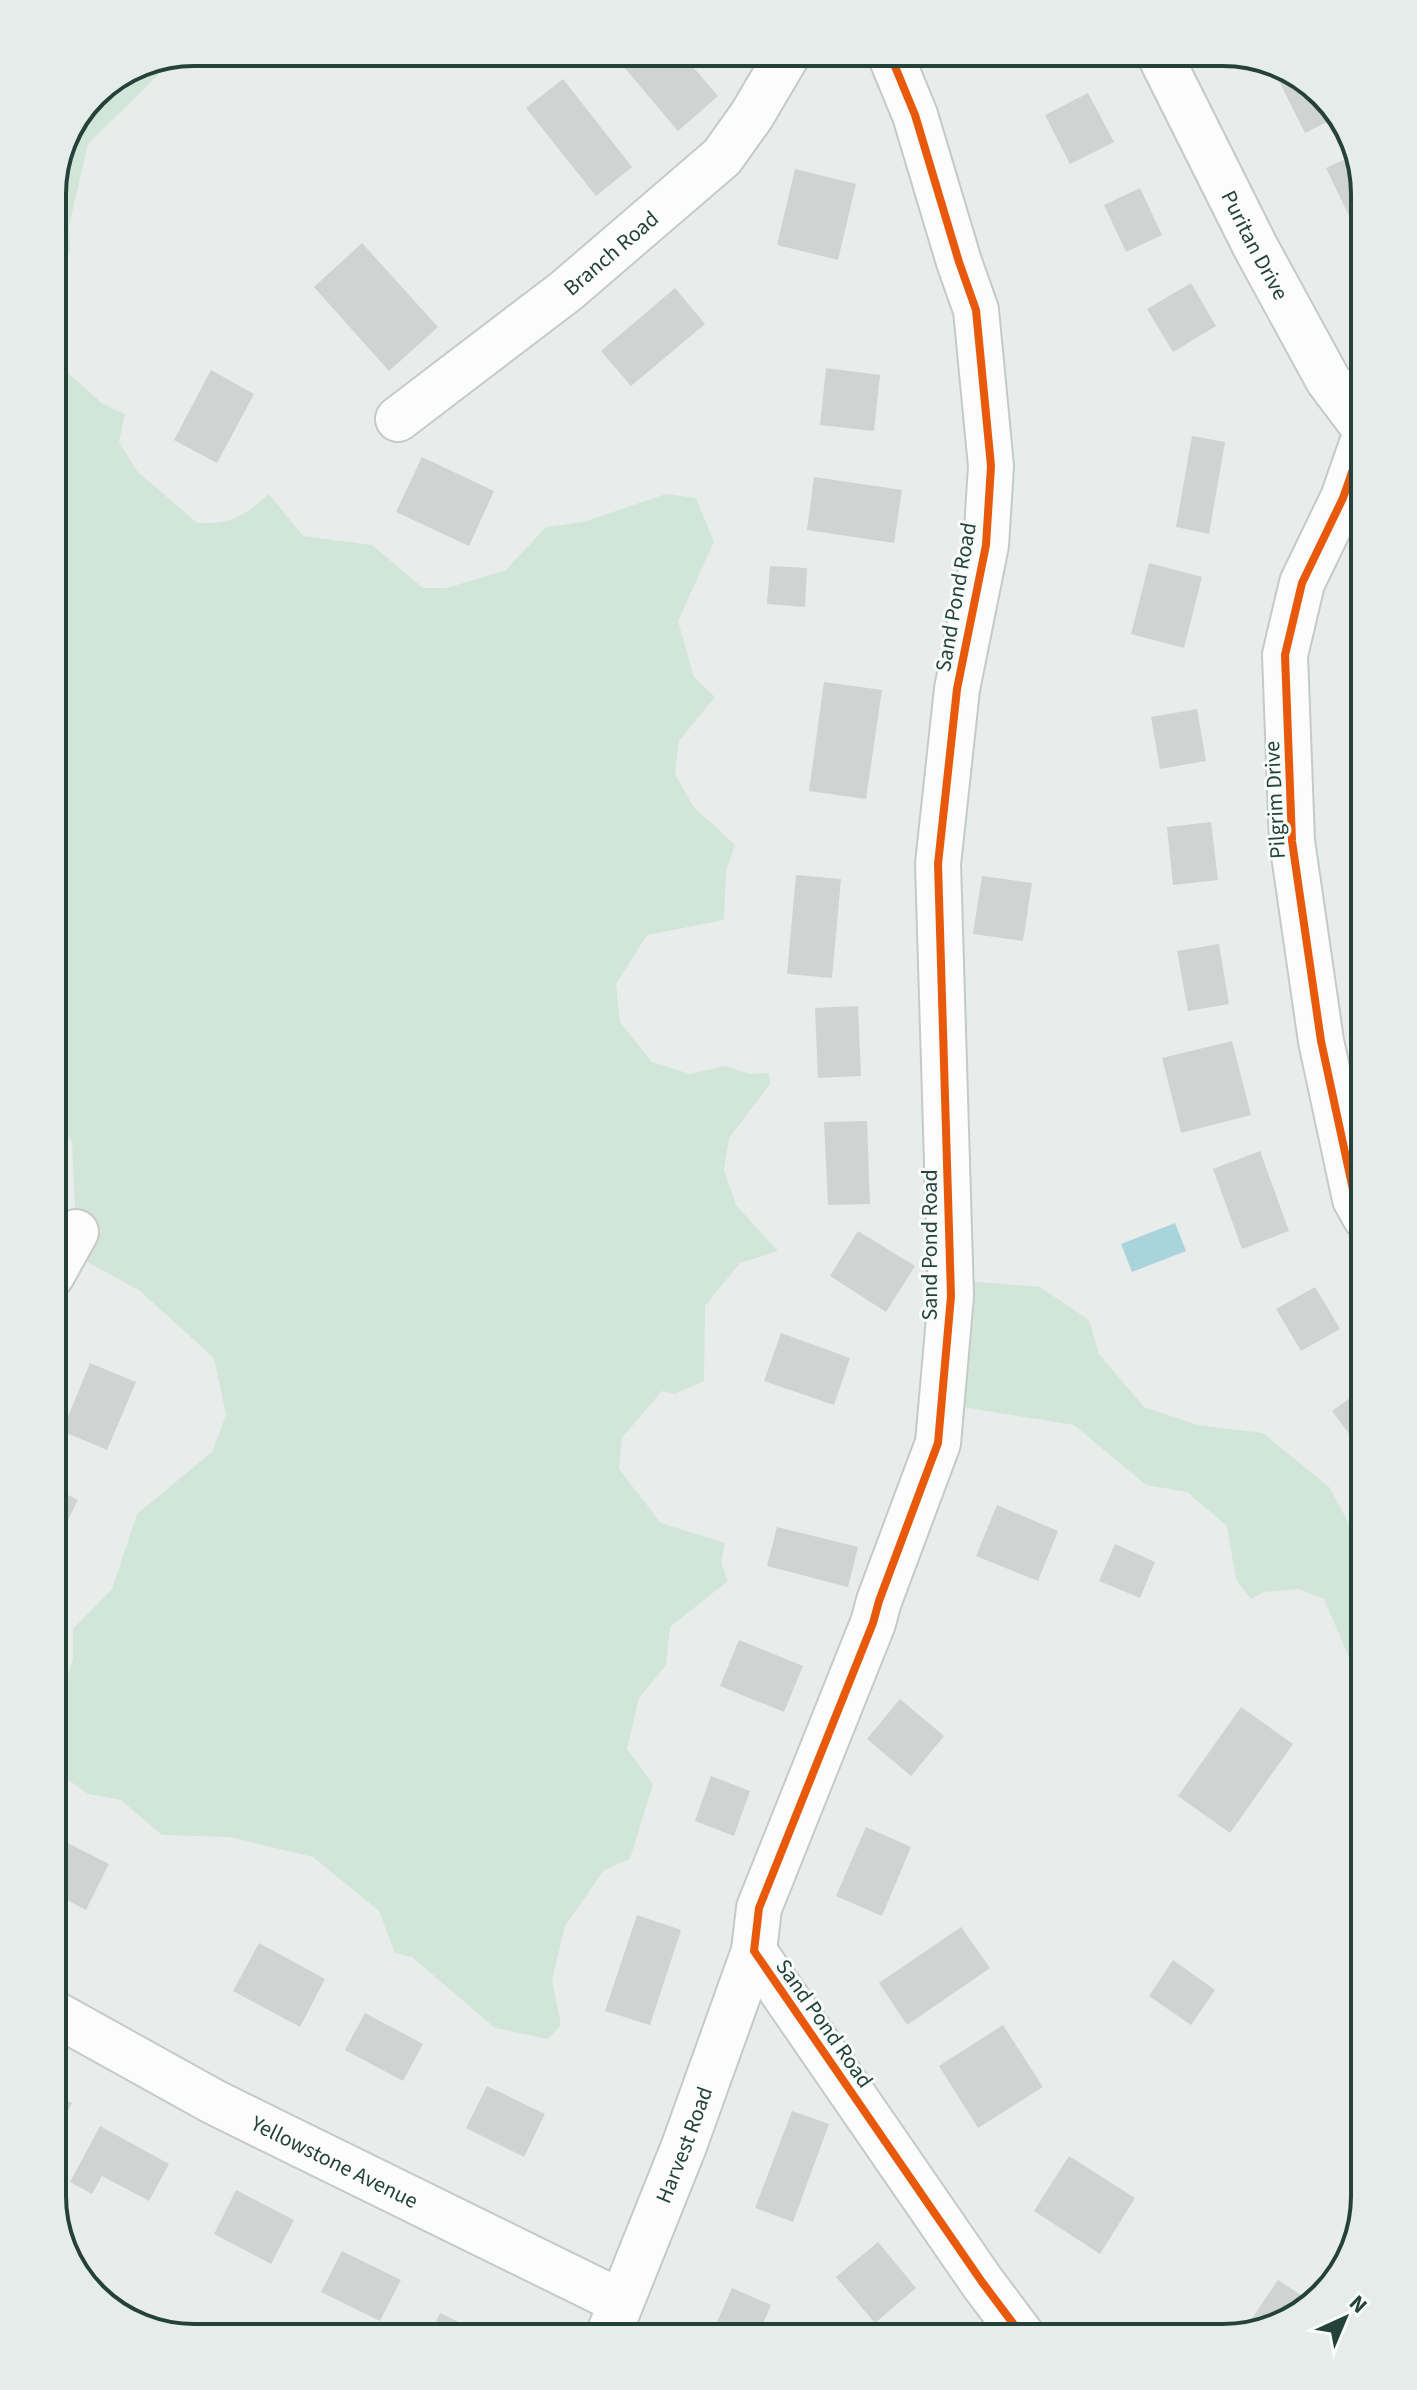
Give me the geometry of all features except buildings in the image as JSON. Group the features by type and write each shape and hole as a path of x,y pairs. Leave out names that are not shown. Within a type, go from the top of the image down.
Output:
{"street":[{"name":"Branch Road","path":"398,419 566,291 722,157 752,115 781,66"},
{"name":"Sand Pond Road","path":"895,66 915,115 976,310 991,466 986,545 957,689 938,864 951,1296 938,1443 873,1623 759,1908 754,1951 1020,2324"},
{"name":"Puritan Drive","path":"1165,66 1255,246 1328,380 1351,412"},
{"name":"Pilgrim Drive","path":"1351,474 1343,498 1302,583 1285,655 1292,841 1321,1041 1351,1180"},
{"path":"66,1250 76,1232"},
{"name":"Harvest Road","path":"614,2320 684,2146 754,1951"},
{"name":"Yellowstone Avenue","path":"66,2020 614,2320"}],"green space":[{"path":"163,70 88,144 69,226 70,252 66,257 66,186 70,161 79,138 104,104 123,88"},
{"path":"66,371 103,404 125,414 119,442 137,471 197,523 236,518 269,494 303,536 372,545 423,588 447,588 506,570 546,527 583,522 666,494 696,498 714,542 678,621 694,677 715,697 679,741 675,774 693,806 735,845 726,871 724,920 647,935 616,984 620,1022 652,1062 690,1074 725,1066 750,1074 769,1073 770,1084 729,1138 724,1170 736,1205 778,1251 740,1263 705,1306 704,1381 675,1394 662,1391 622,1438 619,1469 661,1523 725,1543 721,1563 728,1581 670,1627 666,1665 639,1698 627,1749 653,1784 630,1859 604,1870 565,1926 552,1980 561,2025 548,2039 495,2028 412,1957 395,1953 379,1911 313,1857 229,1837 162,1835 121,1800 88,1794 66,1778 66,1679 73,1659 73,1629 112,1589 137,1514 212,1452 226,1415 214,1358 140,1291 77,1256 72,1141 66,1135"},
{"path":"958,1283 1040,1287 1089,1320 1099,1354 1144,1407 1198,1425 1263,1433 1329,1487 1351,1527 1351,1662 1324,1599 1299,1589 1264,1592 1251,1599 1236,1580 1227,1526 1187,1492 1146,1485 1074,1425 950,1405"}],"water":[{"path":"1175,1223 1186,1251 1132,1272 1121,1244"}],"cycle path":[{"path":"895,66 915,115 976,310 991,466 986,545 957,689 938,864 951,1296 938,1443 873,1623 759,1908 754,1951 1014,2324"},
{"path":"1351,475 1302,583 1285,655 1292,841 1321,1041 1351,1180"}]}
